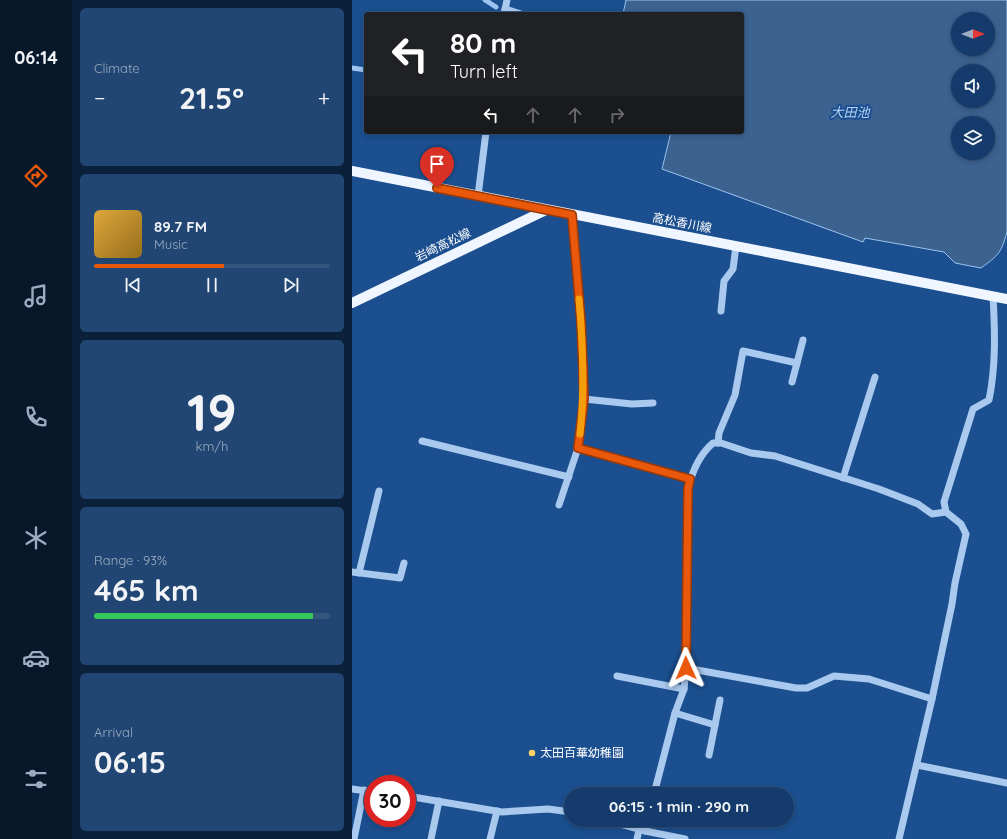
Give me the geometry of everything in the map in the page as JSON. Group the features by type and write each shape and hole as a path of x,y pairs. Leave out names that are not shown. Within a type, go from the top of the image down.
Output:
{"main road":[{"name":"高松香川線","path":"352,171 1007,299"},
{"name":"岩崎高松線","path":"352,303 546,210"}],"street":[{"path":"505,11 507,0"},
{"path":"478,196 486,134"},
{"path":"560,505 578,448 584,399 581,321 572,215"},
{"path":"720,311 724,281 733,269 736,246"},
{"path":"899,839 932,699 952,604 954,583 966,534 961,524 946,512 944,502 973,409 989,400 992,386 995,330 993,296"},
{"path":"792,382 804,340"},
{"path":"718,443 719,433 735,395 744,351 797,363"},
{"path":"843,478 875,377"},
{"path":"584,399 632,404 653,403"},
{"path":"422,442 569,477"},
{"path":"656,787 675,713 684,690 686,668 688,489 690,479 697,462 707,448 713,443 718,443 751,453 775,456 879,489 918,504 932,514 946,512"},
{"path":"578,448 690,479"},
{"path":"379,491 356,572 400,578 404,563"},
{"path":"686,668 796,688 807,688 834,676 869,679 932,699"},
{"path":"617,676 684,690"},
{"path":"709,755 720,700"},
{"path":"675,713 715,725"},
{"path":"917,765 1007,783"},
{"path":"352,789 364,790 354,839"},
{"path":"416,797 496,812 548,809 564,811"},
{"path":"431,839 439,801"},
{"path":"490,839 496,812"},
{"path":"631,827 685,839"},
{"path":"637,839 644,827"}],"water":[{"name":"大田池","path":"626,0 1007,0 1007,232 1001,249 992,260 981,268 955,263 944,252 865,238 863,242 662,169 671,134 744,134 744,12 623,12"}],"waterway":[{"path":"485,0 496,7"},
{"path":"352,68 364,70"}],"slow traffic":[{"path":"579,299 584,399 580,434"}],"place":[{"name":"太田百華幼稚園","path":"532,753"}],"route":[{"path":"437,188 572,215 581,321 584,399 578,448 690,479 688,489 685,650 686,668"}]}
